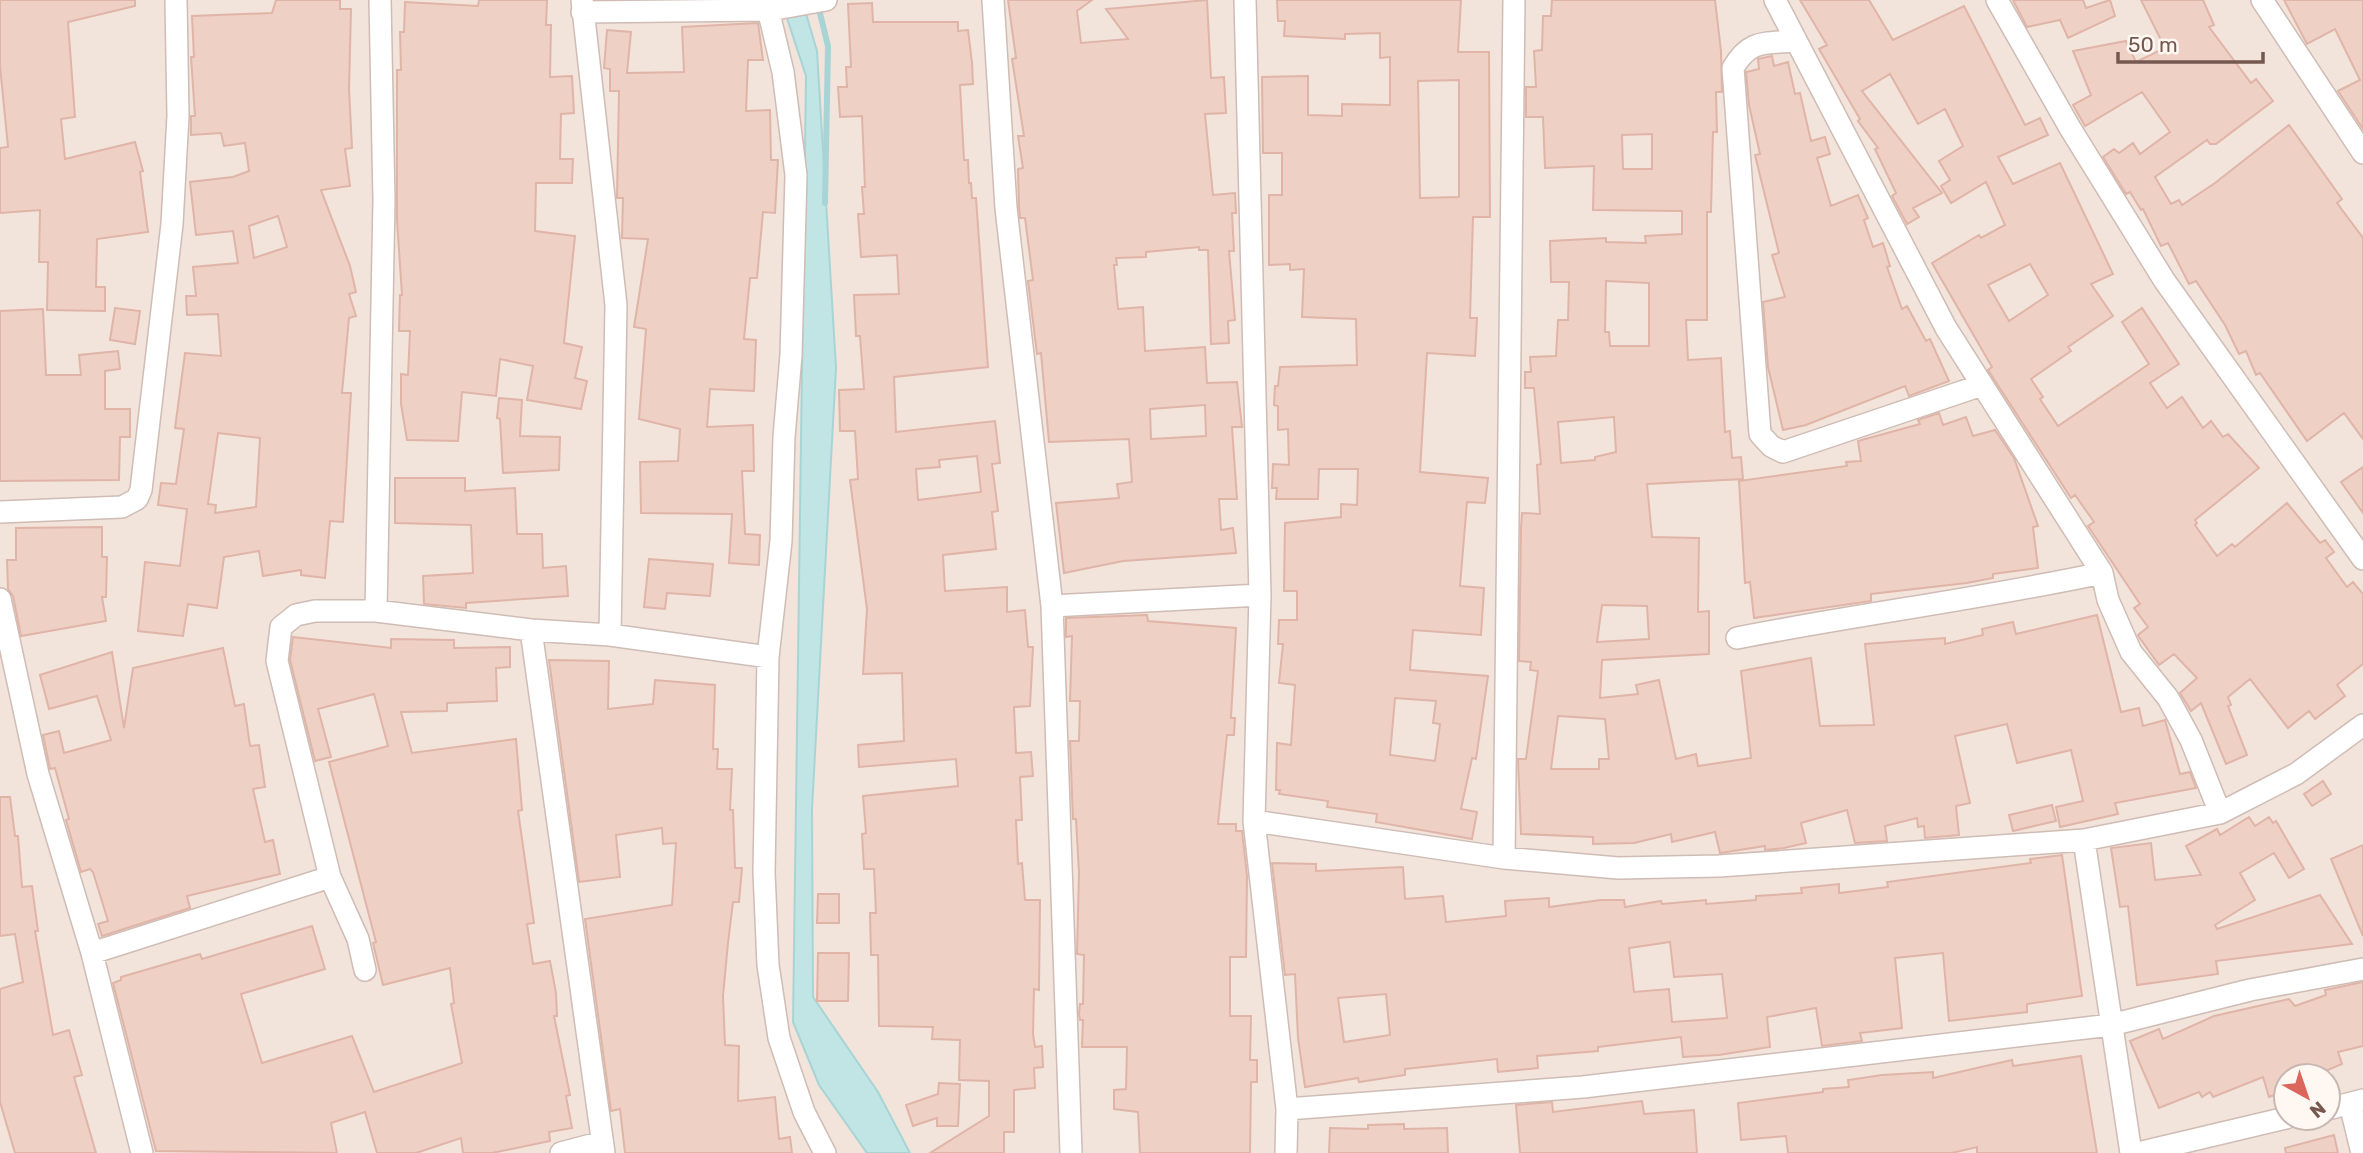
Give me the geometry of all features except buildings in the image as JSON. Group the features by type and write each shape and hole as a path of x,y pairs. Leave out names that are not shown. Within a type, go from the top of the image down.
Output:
{"street":[{"path":"0,512 122,508 137,499 141,490 172,224 178,116 176,0"},
{"path":"376,611 384,200 380,0"},
{"path":"610,635 616,305 582,6 769,9 826,0"},
{"path":"993,0 1006,208 1052,606 1071,1153"},
{"path":"1245,0 1260,595 1254,821 1287,1109 1286,1153"},
{"path":"1504,858 1514,0"},
{"path":"1775,0 1794,41 1946,328 2102,573 2108,600 2131,652 2168,698 2191,740 2220,813"},
{"path":"1997,0 2070,128 2167,285 2363,559"},
{"path":"2262,0 2363,153"},
{"path":"769,9 783,72 796,175 793,318 784,437 782,541 768,657 764,872 773,1009 792,1078 825,1153"},
{"path":"1794,41 1754,45 1746,49 1733,68 1760,434 1771,446 1783,452 1982,385"},
{"path":"1737,638 1853,615 2025,590 2102,573"},
{"path":"1052,606 1260,595"},
{"path":"0,599 38,774 92,953 142,1153"},
{"path":"365,970 355,929 330,877 277,661 281,627 296,615 315,611 376,611 531,630 610,635 768,657"},
{"path":"531,630 603,1147 561,1153"},
{"path":"1254,821 1504,858 1618,868 1719,866 2084,840 2220,813 2296,774 2363,725"},
{"path":"2084,840 2131,1153"},
{"path":"92,953 330,877"},
{"path":"1287,1109 1583,1087 2111,1025 2249,990 2363,969"},
{"path":"2357,1102 2362,1153"},
{"path":"2138,1153 2272,1121"}],"shaded area":[{"path":"0,0 2363,0 2363,1153 0,1153"}],"water":[{"path":"781,0 802,0 817,51 836,368 812,809 813,997 878,1092 910,1153 867,1153 819,1085 793,1022 806,76"}],"waterway":[{"path":"818,5 828,46 825,203"}]}
